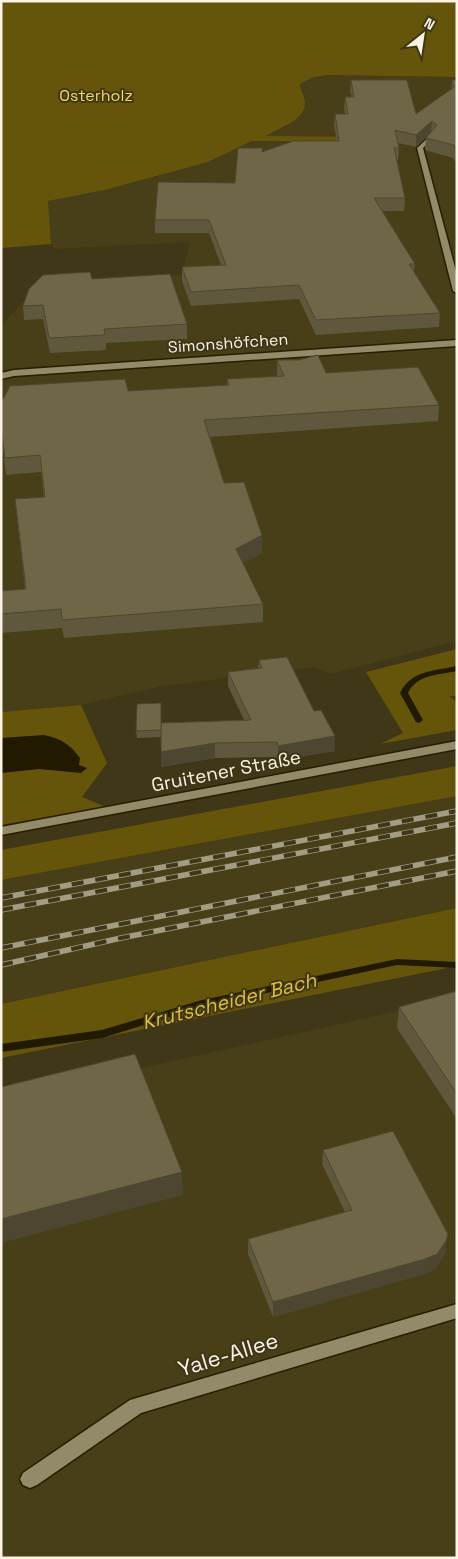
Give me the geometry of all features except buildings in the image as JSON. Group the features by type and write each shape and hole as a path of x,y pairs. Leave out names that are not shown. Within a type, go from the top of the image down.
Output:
{"street":[{"path":"431,137 420,148 457,291"},
{"name":"Simonshöfchen","path":"1,376 14,372 457,343"},
{"name":"Gruitener Straße","path":"1,831 255,785 457,745"},
{"name":"Yale-Allee","path":"30,1479 136,1406 457,1311"}],"shaded area":[{"path":"328,75 457,77 457,641 331,674 315,667 162,686 81,705 1,712 1,327 38,283 182,275 190,242 54,249 51,244 47,201 105,190 208,162 252,141 405,141 404,137 264,136 285,128 305,98 300,84 314,77"},
{"path":"44,735 60,740 73,749 80,758 79,765 87,768 81,773 39,769 1,773 1,738"},
{"path":"457,796 457,908 1,1004 1,880"},
{"path":"457,998 457,1558 1,1558 1,1099"}],"green space":[{"name":"Osterholz","path":"1,1 457,1 457,77 328,75 314,77 300,84 305,104 300,115 289,124 266,136 404,137 405,141 252,141 208,162 105,190 48,201 51,244 1,248"},
{"path":"457,649 457,696 449,696 457,702 457,730 380,744 403,733 366,672"},
{"path":"81,705 107,763 82,797 106,807 1,825 1,712"},
{"path":"457,766 457,796 1,880 1,850"},
{"path":"457,908 457,966 1,1058 1,1004"}],"waterway":[{"path":"419,720 404,693 407,686 419,677 457,668"},
{"name":"Krutscheider Bach","path":"1,1048 102,1034 202,1004 397,962 457,965"}],"railway":[{"path":"1,898 457,811"},
{"path":"1,910 457,823"},
{"path":"1,948 457,857"},
{"path":"1,965 121,938 457,871"}]}
